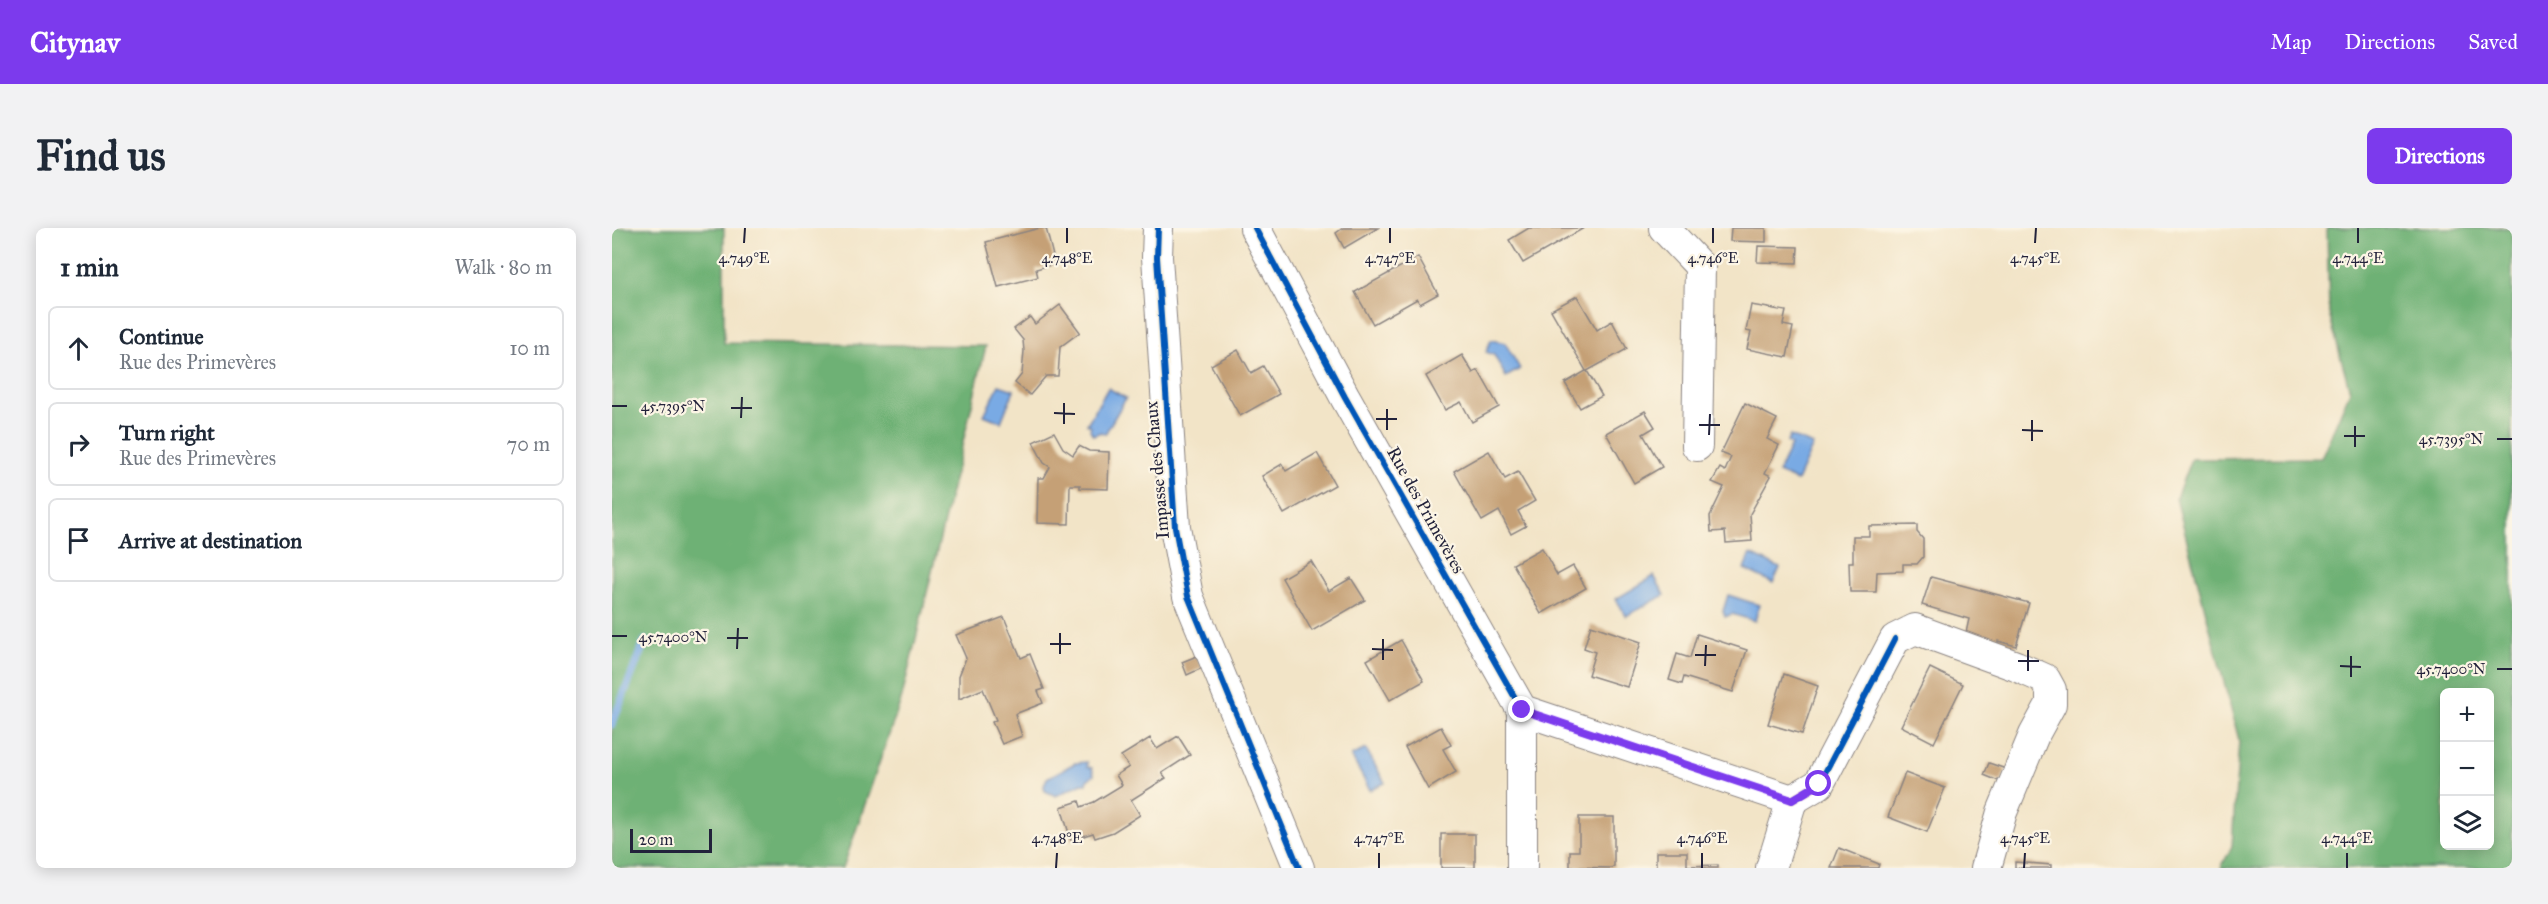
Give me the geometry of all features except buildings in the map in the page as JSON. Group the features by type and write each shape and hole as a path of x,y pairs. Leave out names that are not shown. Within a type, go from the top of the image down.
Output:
{"street":[{"name":"Impasse des Chaux","path":"1158,228 1157,258 1175,527 1188,596 1299,868"},
{"name":"Rue des Primevères","path":"1255,228 1345,397 1522,710 1522,868"},
{"path":"1664,228 1700,266 1697,446"},
{"path":"1771,868 1792,800 1819,784 1894,639 1915,629 2016,666 2044,679 2051,690 2051,704 2034,735 2002,812 1986,868"},
{"path":"1522,710 1792,800"}],"green space":[{"path":"612,228 724,228 724,343 986,346 902,697 843,868 612,868"},
{"path":"2327,228 2512,228 2512,868 2221,868 2232,846 2239,740 2176,498 2191,459 2321,458 2350,391 2329,314"}],"water":[{"path":"1491,340 1505,343 1520,369 1506,377 1494,355 1486,352"},
{"path":"999,385 1014,390 1001,422 984,415"},
{"path":"1108,388 1126,398 1105,434 1101,432 1093,435 1090,430 1091,426 1087,424"},
{"path":"1790,436 1813,445 1797,481 1778,473 1791,445 1787,442"},
{"path":"1751,554 1780,568 1773,583 1744,569"},
{"path":"1654,576 1665,595 1626,616 1616,599"},
{"path":"1728,595 1759,605 1755,621 1732,614 1725,617 1723,611"},
{"path":"1366,749 1385,783 1370,790 1351,756"},
{"path":"1087,762 1087,767 1092,768 1094,775 1087,780 1087,784 1082,783 1056,796 1045,791 1047,778 1075,763"}],"waterway":[{"path":"612,724 645,641"}],"cycle path":[{"path":"1158,228 1157,257 1175,527 1188,596 1299,868"},
{"path":"1255,228 1345,397 1522,710"},
{"path":"1792,800 1819,784 1895,639"}],"route":[{"path":"1522,710 1792,800 1819,784"}]}
